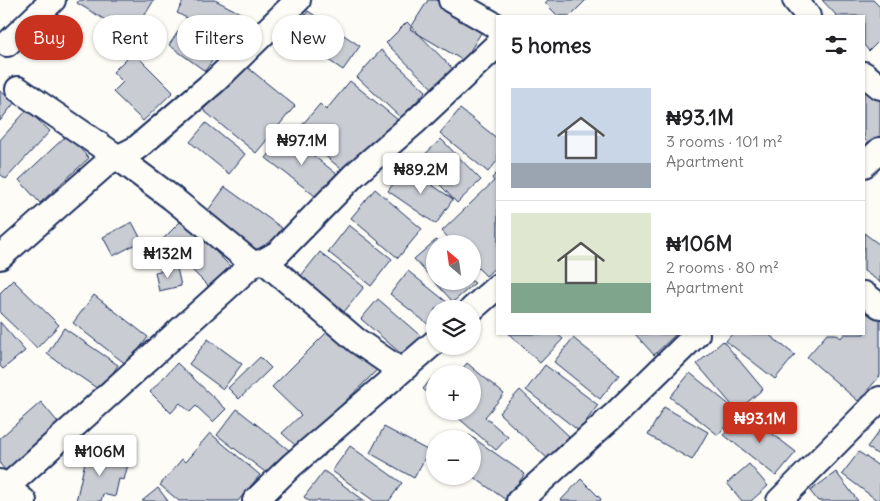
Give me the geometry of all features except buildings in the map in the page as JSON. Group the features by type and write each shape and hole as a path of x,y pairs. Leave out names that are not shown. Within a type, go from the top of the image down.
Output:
{"street":[{"path":"7,44 53,0"},
{"path":"0,257 106,162 130,153 215,81 298,0"},
{"path":"451,0 496,26"},
{"path":"794,0 807,15"},
{"path":"8,491 259,262 278,253 354,175 414,123 496,46"},
{"path":"865,75 880,87"},
{"path":"18,89 117,157 259,262 356,340 401,371"},
{"path":"865,164 880,150"},
{"path":"481,302 496,288"},
{"path":"865,295 880,306"},
{"path":"519,501 613,416 696,335"},
{"path":"255,501 292,465 426,350"},
{"path":"779,501 880,399"}]}
